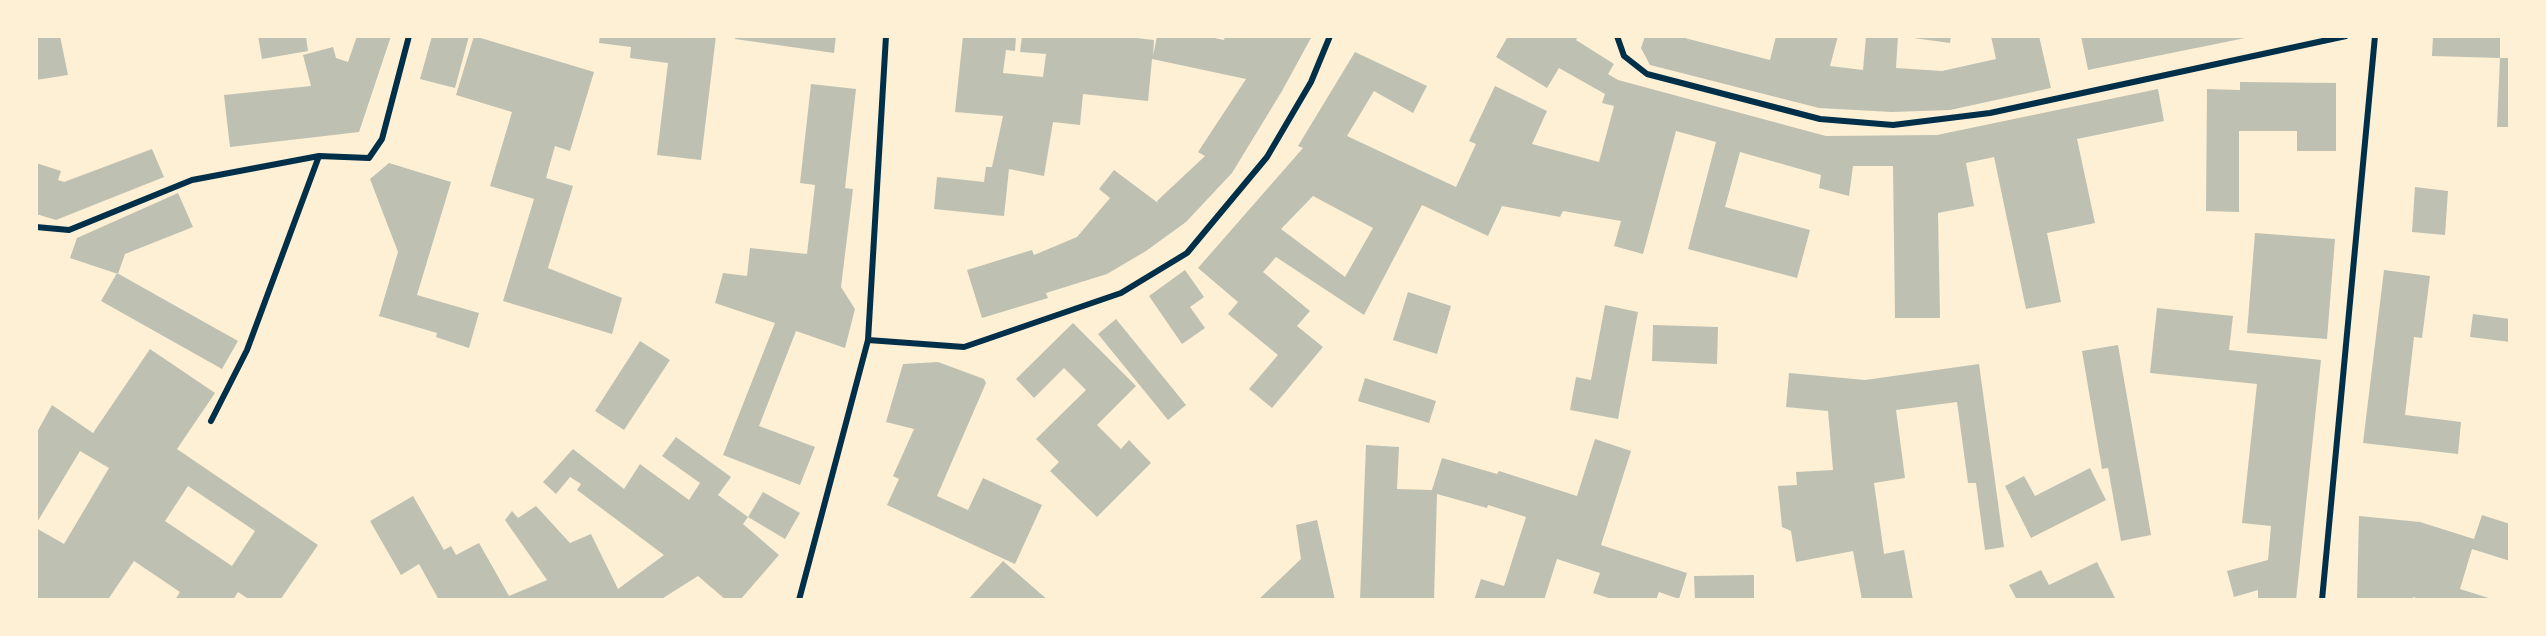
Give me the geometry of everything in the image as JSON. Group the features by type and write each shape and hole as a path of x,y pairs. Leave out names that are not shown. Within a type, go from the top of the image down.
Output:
{"street":[{"path":"36,227 69,230 192,180 319,156 369,158 382,140 409,36"},
{"path":"799,600 868,340 886,36"},
{"path":"868,340 964,347 1121,293 1187,253 1267,157 1311,82 1330,36"},
{"path":"1617,36 1624,56 1647,74 1820,119 1893,125 1990,113 2346,36"},
{"path":"2322,600 2375,36"},
{"path":"211,421 247,350 319,156"}],"building":[{"path":"36,36 60,36 68,75 36,80"},
{"path":"258,36 306,36 308,51 262,59"},
{"path":"357,36 391,36 359,132 230,147 224,95 311,86 303,55 333,47 336,58 348,62"},
{"path":"432,36 469,36 455,88 420,79"},
{"path":"474,36 594,72 570,151 555,146 546,178 573,186 548,268 622,298 612,334 503,301 534,199 490,186 512,112 456,95"},
{"path":"600,36 716,36 701,160 657,155 668,63 630,58 631,47 599,43"},
{"path":"736,36 836,36 834,53 735,39"},
{"path":"963,36 1016,36 1015,51 1006,50 1003,73 1043,77 1046,54 1020,52 1022,36 1119,36 1154,40 1153,56 1157,36 1205,36 1224,40 1225,36 1312,36 1282,91 1232,173 1186,222 1146,251 1107,274 1046,293 1048,298 982,318 967,270 1032,250 1034,255 1077,237 1110,198 1099,189 1114,170 1158,203 1157,201 1205,156 1198,152 1246,79 1152,59 1148,101 1083,94 1080,125 1053,122 1044,176 1009,169 1004,216 934,209 937,177 984,182 986,167 992,167 1003,116 955,112"},
{"path":"1508,36 1578,36 1576,40 1614,64 1608,74 1618,80 1826,136 1937,135 2158,89 2164,121 2077,139 2095,223 2047,233 2061,302 2026,309 1994,157 1966,163 1974,206 1938,213 1940,318 1895,318 1893,166 1853,166 1849,196 1819,188 1821,175 1740,152 1725,207 1810,230 1797,278 1688,249 1716,142 1676,131 1643,254 1614,246 1621,221 1563,211 1560,217 1502,206 1488,236 1422,205 1364,315 1276,257 1263,272 1310,311 1297,326 1323,347 1272,408 1249,389 1278,355 1228,314 1238,302 1198,268 1303,148 1298,146 1355,52 1427,86 1413,113 1374,91 1347,136 1456,187 1476,144 1469,141 1495,86 1547,111 1532,144 1599,162 1614,106 1602,103 1605,94 1559,68 1547,88 1496,57","holes":["1313,196 1373,228 1345,277 1281,229"]},
{"path":"1645,36 1677,36 1770,60 1776,36 1838,36 1830,66 1863,70 1866,36 1898,36 1896,68 1942,71 1996,59 1991,36 2039,36 2051,88 1950,110 1892,112 1819,108 1650,65 1641,48"},
{"path":"1899,36 1951,36 1950,43"},
{"path":"2081,36 2249,36 2250,37 2088,70"},
{"path":"2433,36 2500,36 2500,58 2432,56"},
{"path":"2500,58 2510,58 2510,127 2497,127"},
{"path":"2240,82 2336,83 2336,151 2297,151 2297,131 2239,131 2239,212 2206,211 2207,89 2240,90"},
{"path":"811,84 856,89 845,188 853,189 841,287 855,309 845,348 796,331 759,426 815,447 800,485 723,455 775,323 715,303 723,273 747,276 750,248 807,254 815,185 800,183"},
{"path":"152,149 164,177 56,220 36,214 36,163 61,171 58,180 64,182"},
{"path":"389,163 451,182 417,295 479,313 469,348 436,337 437,333 379,316 398,252 370,179"},
{"path":"2415,187 2448,191 2445,235 2412,232"},
{"path":"178,193 193,227 125,254 118,274 70,258 77,238"},
{"path":"2255,233 2335,239 2327,339 2247,333"},
{"path":"1185,270 1204,297 1190,307 1205,328 1182,344 1149,296"},
{"path":"2384,270 2430,276 2422,338 2414,337 2405,415 2461,422 2458,454 2363,443"},
{"path":"117,273 238,341 222,369 101,301"},
{"path":"1408,292 1451,306 1437,354 1393,340"},
{"path":"1605,305 1638,312 1618,419 1570,410 1576,377 1591,380"},
{"path":"2157,308 2233,316 2229,350 2321,360 2296,600 2258,600 2258,590 2234,597 2227,571 2268,560 2271,526 2242,523 2257,384 2150,373"},
{"path":"2473,314 2510,319 2510,342 2470,337"},
{"path":"1116,319 1186,405 1168,420 1098,334"},
{"path":"1073,323 1136,386 1097,425 1121,449 1129,440 1151,463 1097,517 1050,471 1059,462 1036,439 1086,390 1064,368 1034,398 1016,379"},
{"path":"1653,325 1718,327 1717,364 1652,361"},
{"path":"640,341 670,360 624,430 595,411"},
{"path":"2118,345 2151,535 2121,541 2108,468 2102,469 2082,351"},
{"path":"150,349 215,393 177,449 318,545 280,600 250,600 238,592 233,600 175,600 180,592 134,561 109,598 111,600 36,600 36,528 64,544 109,468 80,451 36,524 36,434 52,405 93,433","holes":["188,486 255,531 232,566 165,521"]},
{"path":"938,362 984,379 986,383 937,496 968,510 983,478 1042,505 1015,564 887,505 899,479 893,476 914,429 886,422 903,364"},
{"path":"1979,364 2004,547 1985,550 1976,483 1968,483 1957,402 1896,410 1905,478 1874,483 1884,554 1904,550 1913,600 1862,600 1853,551 1796,562 1791,531 1782,527 1778,486 1797,485 1796,472 1833,470 1828,411 1786,407 1789,373 1865,380"},
{"path":"1365,378 1436,401 1429,423 1358,401"},
{"path":"676,437 731,477 718,495 748,517 743,524 779,555 740,600 726,600 698,576 660,600 439,600 419,564 401,575 370,521 413,496 444,550 451,546 456,555 479,543 509,596 547,580 505,520 512,511 518,518 536,506 570,543 591,534 618,589 664,555 577,490 581,484 570,477 556,494 543,482 573,449 624,489 640,464 689,500 700,483 662,456"},
{"path":"1595,439 1631,451 1601,545 1687,573 1679,599 1659,592 1656,600 1615,600 1593,593 1600,573 1557,559 1544,600 1474,600 1481,579 1504,586 1526,517 1488,505 1487,508 1437,494 1434,600 1360,600 1366,445 1399,447 1397,489 1432,490 1442,458 1497,474 1499,471 1577,496"},
{"path":"2090,468 2106,500 2031,538 2005,486 2024,476 2035,496"},
{"path":"763,492 800,513 785,539 748,517"},
{"path":"2482,515 2510,524 2510,561 2472,549 2460,589 2495,600 2422,600 2413,597 2412,600 2357,600 2359,516 2420,522 2474,539"},
{"path":"1317,520 1335,600 1258,600 1301,559 1296,525"},
{"path":"1003,561 1041,594 1048,600 968,600"},
{"path":"2097,562 2116,600 2017,600 2009,585 2041,570 2049,585"},
{"path":"1754,575 1754,600 1695,600 1694,576"}]}
